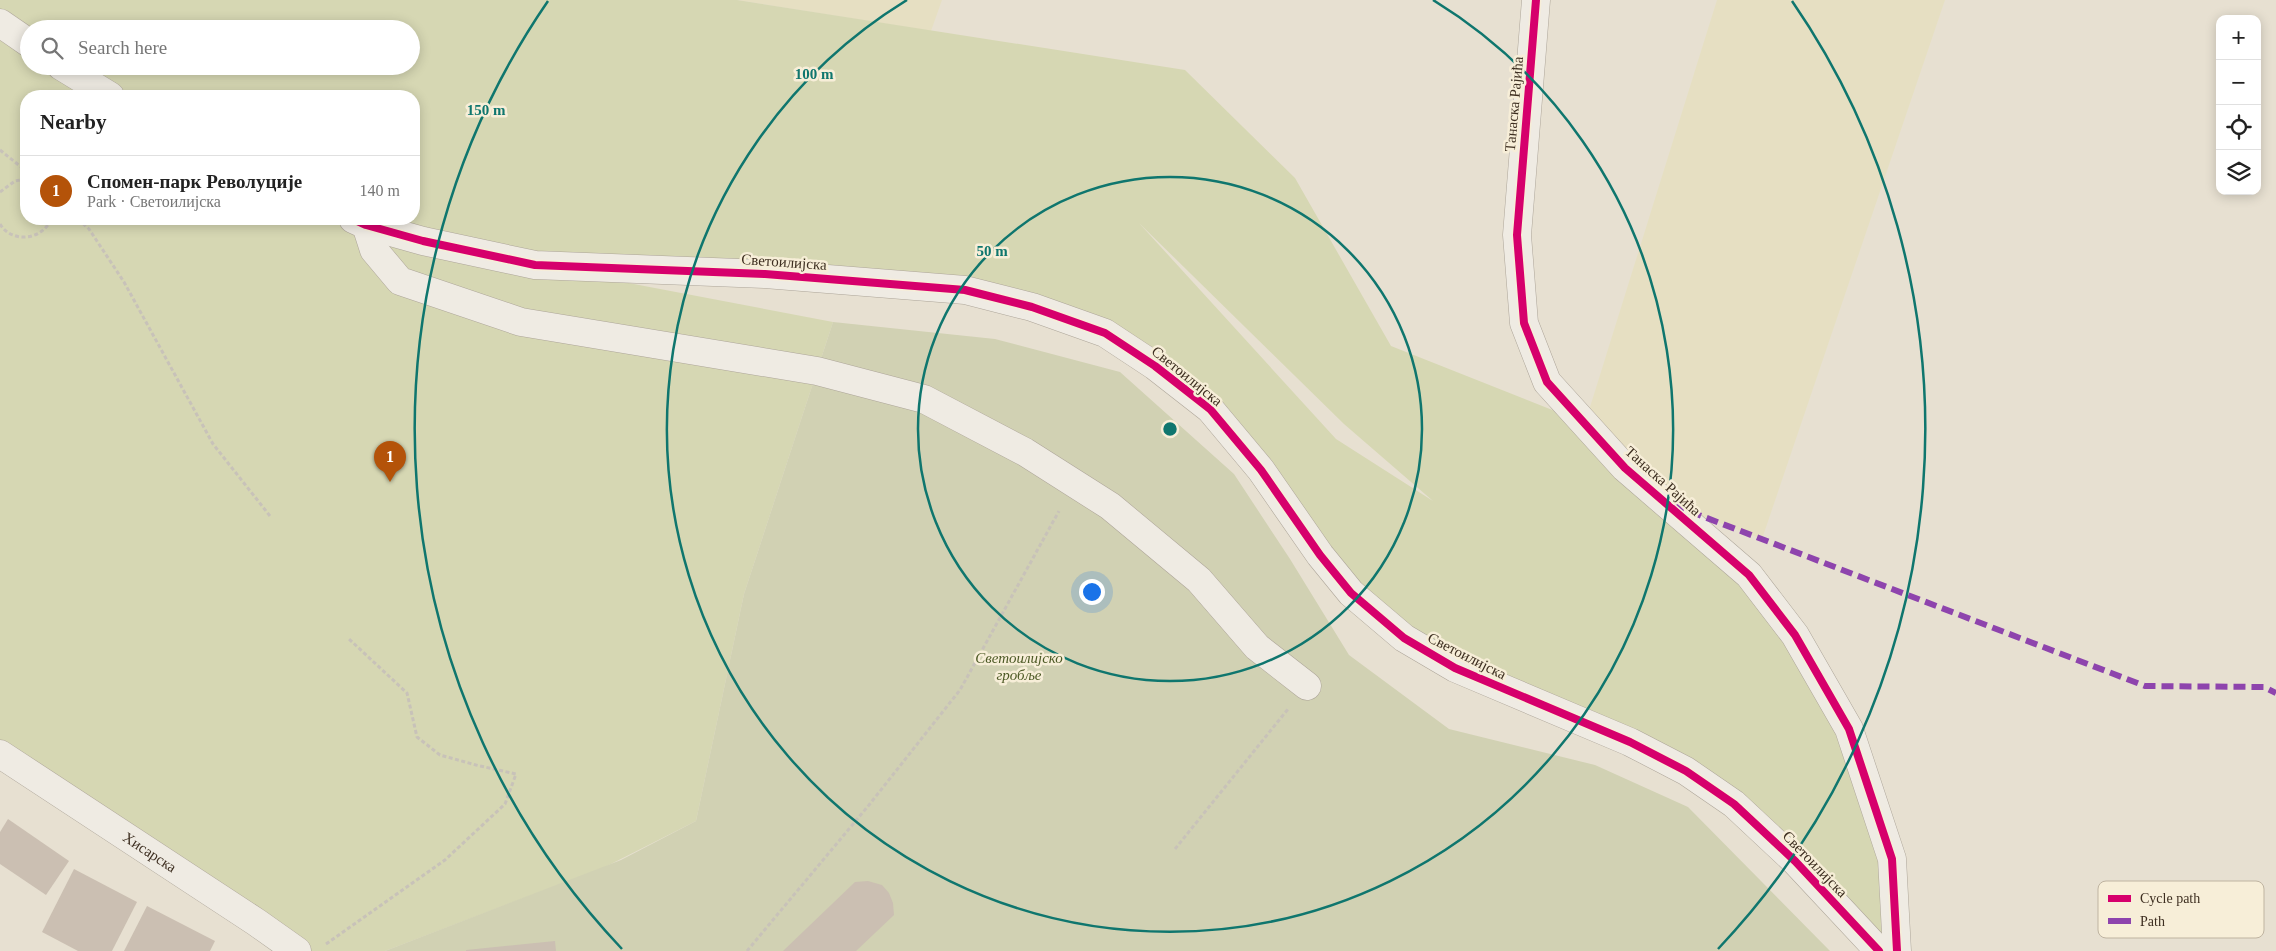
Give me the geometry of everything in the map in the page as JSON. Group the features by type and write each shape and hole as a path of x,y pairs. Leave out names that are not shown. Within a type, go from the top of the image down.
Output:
{"street":[{"name":"Танаска Рајића","path":"1536,0 1517,235 1524,323 1547,382 1625,468 1749,575 1795,635 1849,730 1892,859 1897,951"},
{"path":"0,23 20,37"},
{"path":"76,75 100,90"},
{"path":"361,225 374,250 400,281 521,322 817,371 924,400 1025,452 1110,506 1199,580 1257,647 1308,686"},
{"name":"Светоилијска","path":"369,225 423,242 535,265 765,274 965,290 1032,307 1105,333 1155,366 1210,409 1261,470 1320,555 1351,593 1404,638 1455,668 1630,742 1686,771 1734,804 1795,861 1878,951"},
{"name":"Хисарска","path":"0,754 256,922 308,949"}],"path":[{"path":"0,150 20,167"},
{"path":"0,192 15,181 20,180"},
{"path":"0,224 10,234 28,238 45,230 48,225"},
{"path":"85,225 124,282 213,444 270,516"},
{"path":"747,951 869,804 960,690 1074,484"},
{"path":"308,949 445,860 504,804 516,774 476,766 440,755 417,737 407,693 349,639"},
{"path":"1175,849 1308,686"}],"shaded area":[{"path":"737,0 942,0 931,31"},
{"path":"1717,0 1945,0 1762,539 1661,500 1585,423"}],"green space":[{"path":"0,0 737,0 1185,70 1295,178 1391,346 1585,423 1795,635 1892,859 1897,951 1734,804 1404,638 1210,409 1032,307 539,266 833,322 744,594 696,821 605,867 385,951 297,951 0,754","holes":["1139,223 1344,424 1433,501 1336,439"]},
{"name":"Светоилијско гробље","path":"833,322 995,339 1120,372 1234,474 1290,559 1349,655 1449,729 1595,765 1688,807 1830,951 385,951 621,860 696,821 744,594"}],"building":[{"path":"8,819 69,861 46,895 0,864 0,832"},
{"path":"74,869 137,902 112,951 78,951 42,932"},
{"path":"868,881 882,885 889,893 893,903 894,915 856,951 783,951 855,882"},
{"path":"147,906 215,941 210,951 124,951"},
{"path":"555,941 556,951 466,951 466,950"}],"marked path":[{"path":"1673,505 2145,686 2264,687 2276,693"}],"cycle path":[{"path":"1536,0 1517,235 1524,323 1547,382 1625,468 1749,575 1795,635 1849,729 1892,859 1897,951"},
{"path":"366,225 423,241 535,265 765,274 965,290 1032,307 1105,333 1155,366 1210,409 1261,470 1320,555 1351,593 1404,638 1455,668 1630,742 1686,771 1734,804 1795,861 1879,951"}],"place":[{"name":"Спомен-парк Револуције","path":"390,482"}]}
